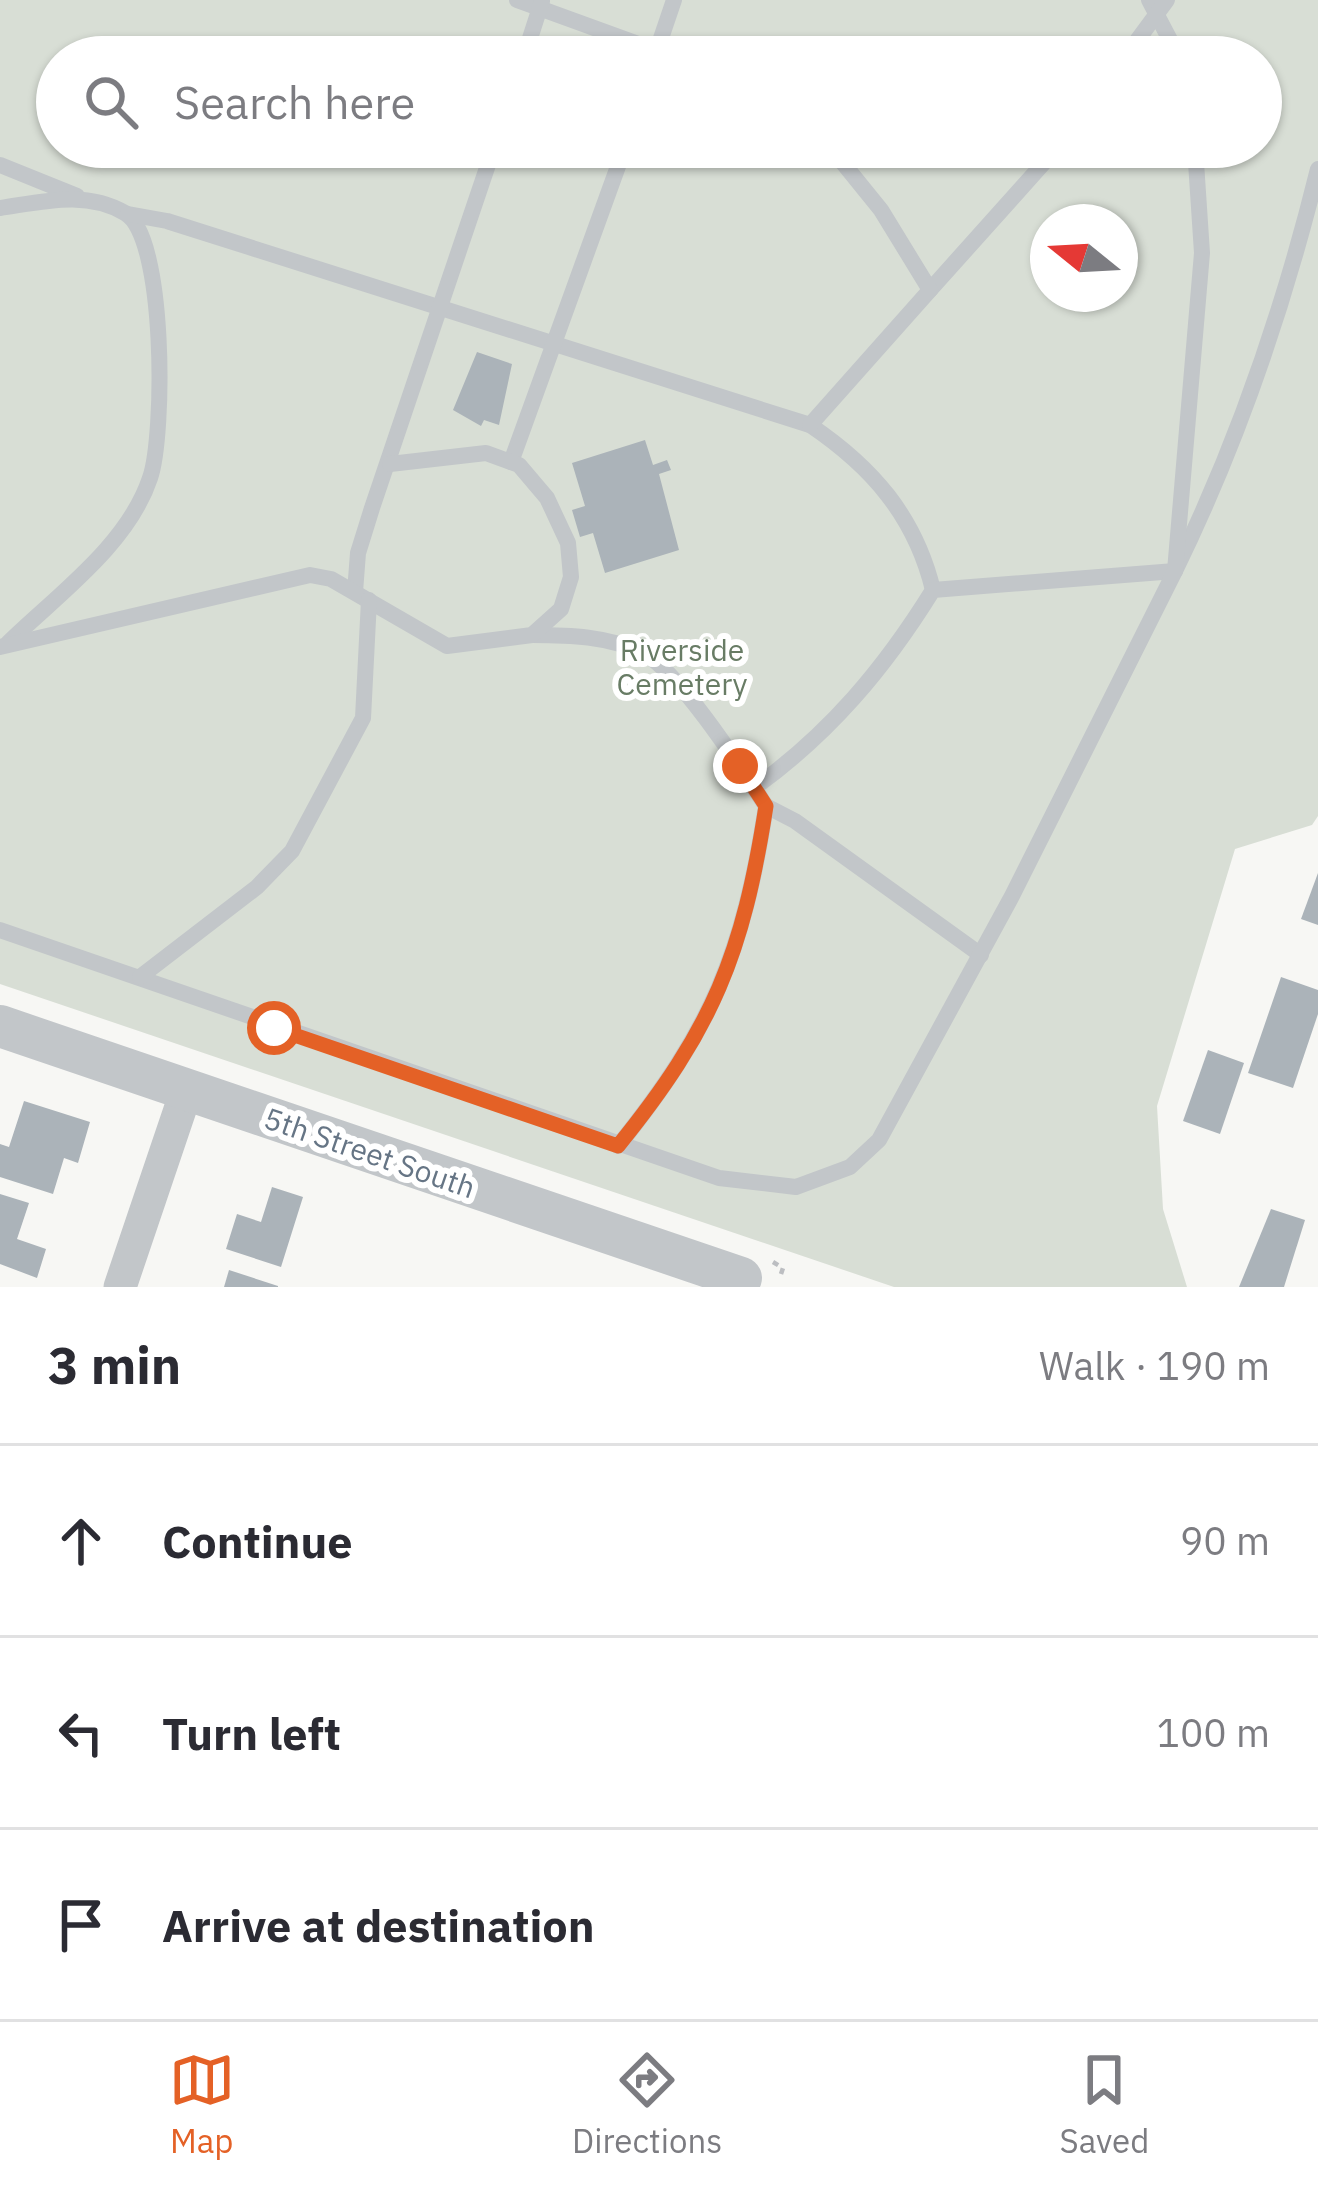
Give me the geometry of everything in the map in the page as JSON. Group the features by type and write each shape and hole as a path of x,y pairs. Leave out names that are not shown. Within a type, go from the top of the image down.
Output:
{"street":[{"name":"5th Street South","path":"0,1026 748,1284"},
{"path":"120,1287 187,1089"}],"lane":[{"path":"517,0 541,4 617,36"},
{"path":"666,36 674,0"},
{"path":"531,36 541,4"},
{"path":"1138,36 1158,5"},
{"path":"1158,5 1171,36"},
{"path":"0,165 128,214 167,220 810,425 883,482 906,521 934,590"},
{"path":"140,977 257,887 292,850 363,718 358,553 487,168"},
{"path":"511,462 618,168"},
{"path":"847,168 881,210 930,290"},
{"path":"810,425 1039,168"},
{"path":"1175,571 1202,253 1196,168"},
{"path":"0,930 618,1146 765,1186 796,1187 850,1167 879,1140 981,955 1208,503 1261,363 1318,169"},
{"path":"0,208 81,198"},
{"path":"3,646 123,530 151,478 160,394 152,292 143,233 128,214"},
{"path":"390,464 486,453 511,462 548,498 568,543 571,577 561,609 532,635"},
{"path":"934,590 1175,571"},
{"path":"3,646 310,575 362,596 447,646 532,635 578,635 646,654 766,806 981,955"},
{"path":"754,788 854,703 891,659 934,590"},
{"path":"618,1146 674,1077 720,993 751,904 766,806"}],"green space":[{"name":"Riverside Cemetery","path":"0,0 1318,0 1318,816 1312,825 1235,849 1157,1106 1163,1209 1187,1287 894,1287 0,984"}],"building":[{"path":"477,352 512,364 499,425 484,420 481,426 453,410"},
{"path":"645,440 653,465 667,460 671,470 659,474 679,550 605,573 593,533 580,537 572,510 585,506 572,463"},
{"path":"1318,873 1318,925 1301,919"},
{"path":"1281,977 1318,990 1318,1014 1293,1088 1248,1073"},
{"path":"1208,1050 1244,1063 1220,1134 1183,1121"},
{"path":"24,1101 90,1122 78,1163 64,1158 53,1194 0,1177 0,1144 9,1147"},
{"path":"272,1187 303,1197 281,1267 226,1249 237,1214 261,1222"},
{"path":"0,1194 29,1203 17,1239 46,1249 37,1278 0,1264"},
{"path":"1271,1209 1305,1220 1284,1287 1239,1287"},
{"path":"229,1270 278,1286 278,1287 224,1287"}],"route":[{"path":"274,1028 618,1146 674,1077 697,1040 720,993 751,904 766,806 740,766"}]}
